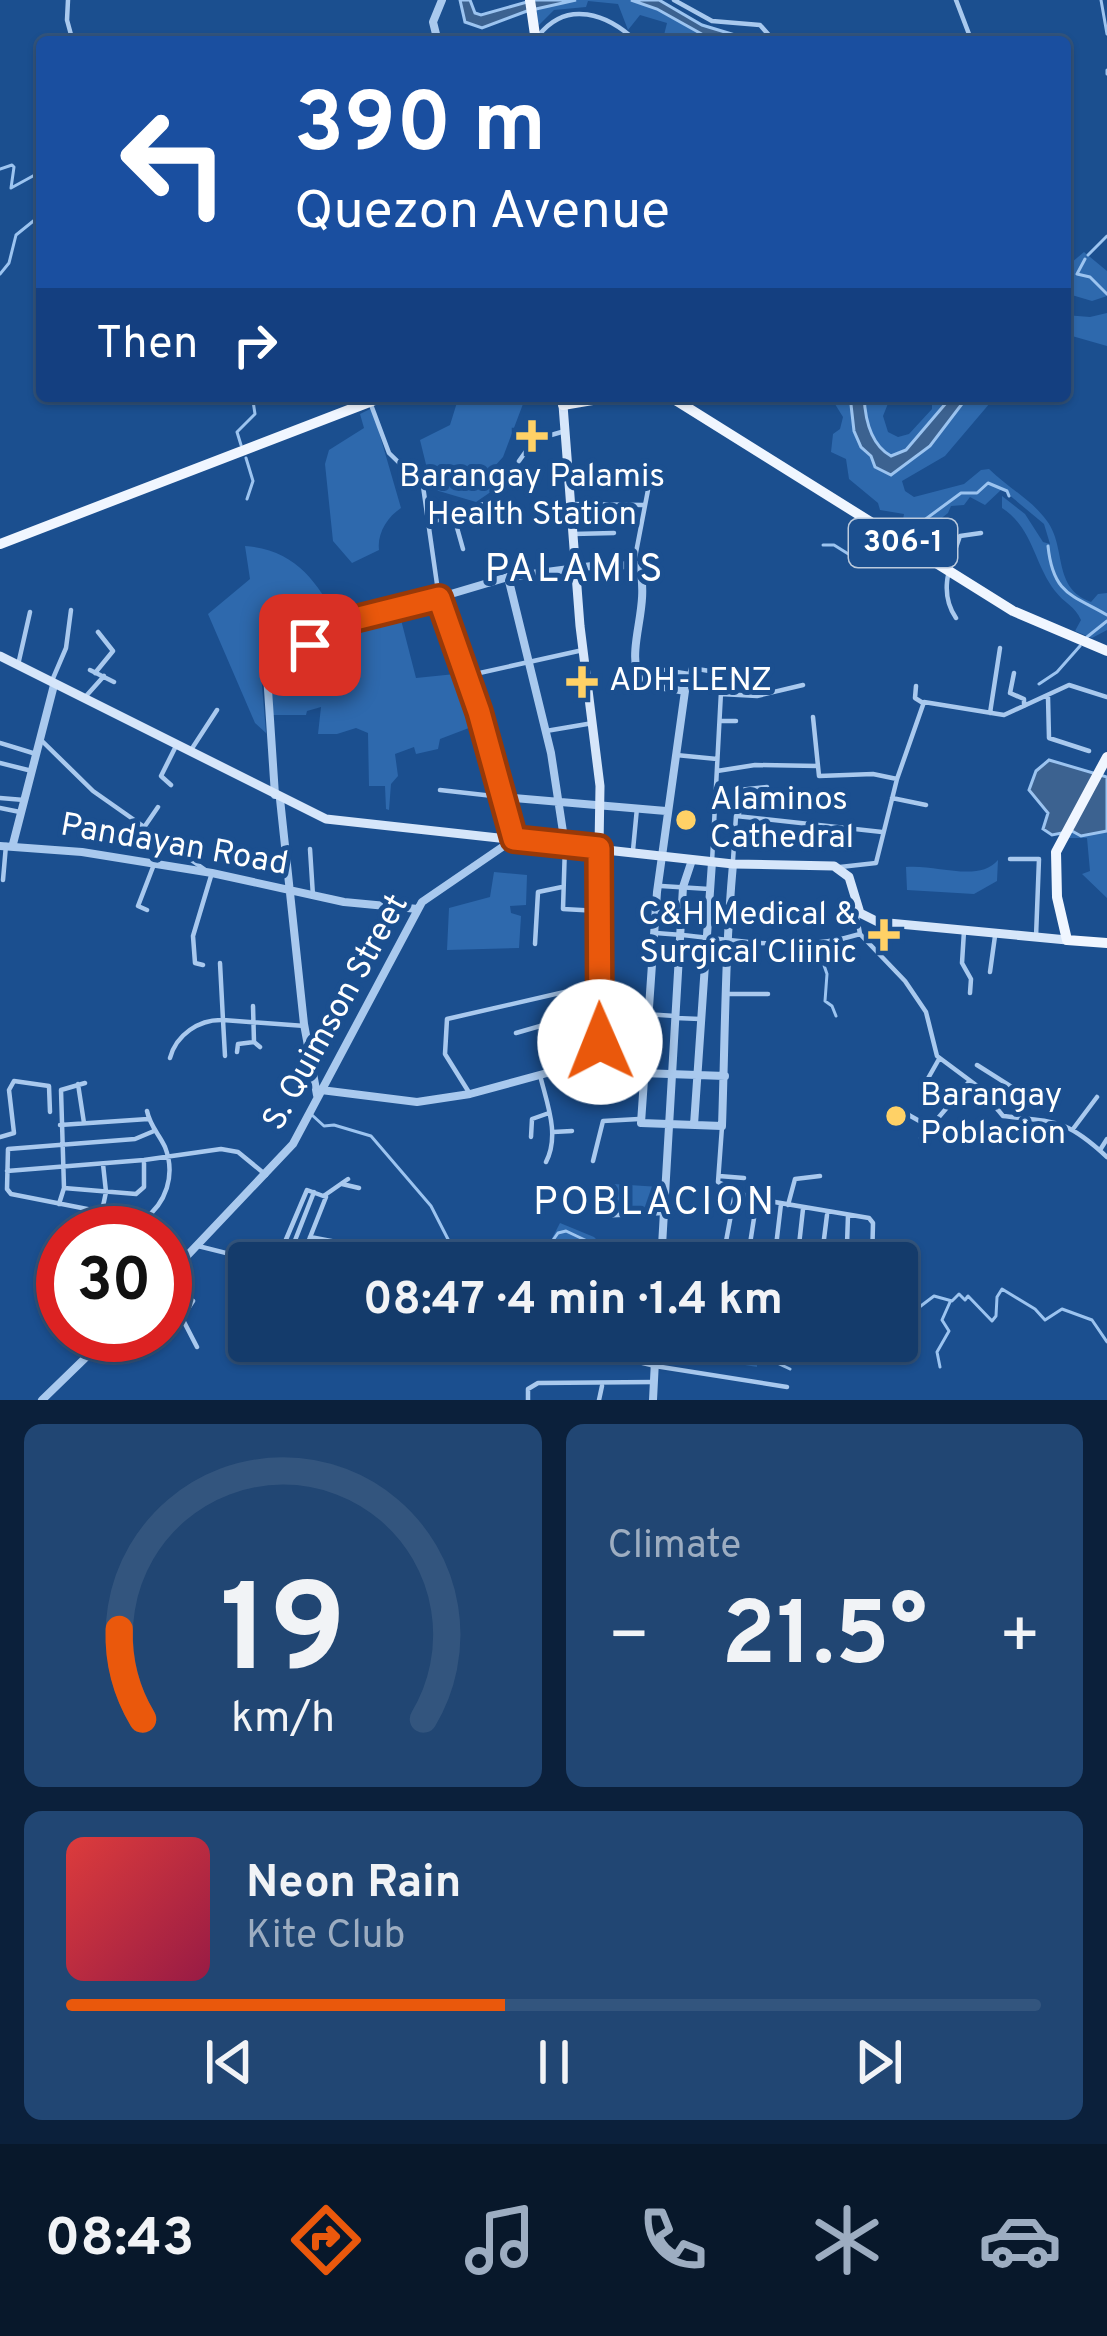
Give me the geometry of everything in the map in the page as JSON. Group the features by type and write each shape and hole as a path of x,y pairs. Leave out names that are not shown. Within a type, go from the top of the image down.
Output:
{"main road":[{"path":"530,0 535,36"},
{"path":"0,544 370,402"},
{"path":"562,402 601,805 599,848"},
{"name":"306-1","path":"679,402 1022,616 1107,651"},
{"path":"0,656 333,821 633,851 676,858 689,865 840,867 849,877 855,904 870,919 1107,943"},
{"path":"1070,941 1057,885 1056,852 1107,757"}],"street":[{"path":"68,0 71,36"},
{"path":"436,36 433,22 442,0"},
{"path":"674,0 712,21 760,25 770,36"},
{"path":"956,0 970,36"},
{"path":"540,36 560,14 581,9 609,20 629,36"},
{"path":"370,402 389,454 423,486 439,598 514,839"},
{"path":"519,461 534,440 565,431"},
{"path":"568,470 614,470"},
{"path":"634,563 649,490"},
{"path":"430,523 492,501"},
{"path":"571,504 643,505"},
{"path":"454,517 464,549"},
{"path":"573,533 614,532"},
{"path":"956,618 943,586 960,536 981,533"},
{"path":"634,563 508,577 335,624 308,647 272,651 267,661 272,775 291,891 304,1027 319,1093 404,1102 470,1094 540,1074 599,1070 724,1076"},
{"path":"634,563 642,572 643,605 635,646 637,674 648,683 685,691"},
{"path":"508,577 560,802 565,845 563,909 599,911"},
{"path":"53,684 66,648 71,610"},
{"path":"18,666 30,612"},
{"path":"98,632 113,651 93,671 114,682"},
{"path":"990,713 1000,647"},
{"path":"466,676 584,650"},
{"path":"694,1125 723,674 694,667 685,691 666,811 639,1119 641,1124 722,1126"},
{"path":"664,670 689,672"},
{"path":"1015,673 1010,692 1024,699 1024,706"},
{"path":"83,699 104,676"},
{"name":"Pandayan Road","path":"53,684 24,800 6,845 212,873 374,907 418,909"},
{"path":"722,694 749,698 803,685"},
{"path":"916,686 915,698 922,703 1004,715 1073,685 1107,698"},
{"path":"1048,697 1048,736 1089,751"},
{"path":"840,867 874,865 922,703"},
{"path":"190,752 217,710"},
{"path":"813,717 818,776"},
{"path":"720,721 736,722"},
{"path":"545,731 593,723"},
{"path":"40,739 93,791 212,873 193,938 195,962 203,965"},
{"path":"0,743 36,754"},
{"path":"171,784 161,776 176,746"},
{"path":"676,755 717,759"},
{"path":"0,764 32,771"},
{"path":"717,771 755,765 818,766"},
{"path":"809,776 873,774 897,779"},
{"path":"766,787 739,790 726,939 718,1182 758,1199 868,1218 872,1242"},
{"path":"440,790 666,811"},
{"path":"0,798 24,800"},
{"path":"892,798 926,805"},
{"path":"145,826 158,807"},
{"path":"0,808 20,812"},
{"path":"633,851 638,808"},
{"path":"737,816 882,832"},
{"name":"S. Quimson Street","path":"192,1252 293,1144 418,909 446,884 514,839"},
{"path":"3,880 6,845"},
{"path":"599,848 599,1070"},
{"path":"310,849 313,896"},
{"path":"1010,859 1039,859 1036,937"},
{"path":"662,1242 683,887 689,865"},
{"path":"147,910 138,906 154,866"},
{"path":"658,886 709,889"},
{"path":"536,944 538,892 563,887"},
{"path":"855,904 860,934 922,1004 939,1059 970,1081 996,1113 1052,1120 1107,1157"},
{"path":"857,923 870,919"},
{"path":"964,931 962,963 971,980 970,993"},
{"path":"990,972 995,933"},
{"path":"654,934 766,946 806,945 860,934"},
{"path":"220,963 225,1056"},
{"path":"470,1094 445,1054 447,1019 599,984"},
{"path":"725,994 768,994"},
{"path":"237,1052 238,1044 257,1044 253,1006"},
{"path":"516,1034 599,1010 700,1019"},
{"path":"170,1058 197,1024 223,1019 304,1027"},
{"path":"922,1089 939,1059"},
{"path":"977,1066 1026,1096"},
{"path":"540,1074 553,1132 546,1162"},
{"path":"0,1137 14,1133 9,1086 14,1081 50,1087 50,1112"},
{"path":"921,1138 970,1081"},
{"path":"59,1204 64,1188 61,1088 81,1083 84,1123"},
{"path":"996,1113 1011,1090"},
{"path":"1073,1130 1097,1097"},
{"path":"531,1137 532,1119 549,1113"},
{"path":"907,1114 930,1127"},
{"path":"61,1125 147,1115 168,1156 166,1194 157,1206"},
{"path":"593,1161 604,1120 639,1119"},
{"path":"67,1206 9,1193 8,1149 135,1139 154,1131"},
{"path":"553,1132 572,1131"},
{"path":"1100,1150 1107,1139"},
{"path":"7,1171 231,1149 266,1175"},
{"path":"64,1188 124,1196 140,1192 144,1160"},
{"path":"103,1164 103,1206"},
{"path":"719,1176 744,1178"},
{"path":"777,1242 791,1182 820,1176"},
{"path":"308,1242 325,1195 345,1182 358,1188"},
{"path":"284,1242 303,1194 307,1190 325,1195"},
{"path":"294,1242 314,1192"},
{"path":"726,1242 735,1193"},
{"path":"751,1242 758,1199"},
{"path":"799,1242 803,1209"},
{"path":"824,1242 828,1212"},
{"path":"595,1216 663,1213"},
{"path":"847,1242 848,1216"},
{"path":"310,1237 330,1242"},
{"path":"198,1246 228,1254"},
{"path":"192,1337 197,1347"},
{"path":"42,1400 81,1362"},
{"path":"639,1362 788,1387"},
{"path":"653,1400 655,1362"},
{"path":"528,1400 528,1389 538,1384 654,1382"},
{"path":"599,1400 602,1386"}],"shaded area":[{"path":"460,0 470,0 475,13 481,15 534,0 576,0 482,28 465,22"},
{"path":"576,0 631,0 705,36 664,36 667,23 640,15 628,30 618,4 588,1 586,7 554,10 536,28 534,10"},
{"path":"631,0 659,0 702,25 738,36 705,36"},
{"path":"1084,252 1107,271 1107,296 1092,301 1071,295 1071,263"},
{"path":"1107,313 1107,346 1071,336 1071,315"},
{"path":"457,402 524,402 503,457 494,467 495,489 476,502 432,489 420,440 450,425"},
{"path":"834,402 851,402 860,440 893,473 930,446 963,402 990,402 945,456 902,481 905,491 914,497 964,484 989,469 1047,521 1070,587 1091,602 1107,593 1107,630 1092,638 1075,631 1079,615 1048,581 1027,536 1002,508 1002,496 1050,544 1044,524 1002,489 985,505 970,497 964,505 951,506 914,540 902,525 904,514 880,510 849,479 846,459 831,452 833,434 843,417"},
{"path":"851,402 865,402 870,430 891,456 906,450 947,402 963,402 930,446 891,475 875,467 854,431"},
{"path":"865,402 889,402 883,416 888,432 898,437 909,434 932,409 932,402 947,402 906,450 890,456 878,445"},
{"path":"372,408 401,508 384,526 379,550 352,563 333,541 325,464 329,450 364,428 360,414"},
{"path":"245,546 291,561 321,593 338,621 307,645 259,650 266,733 255,723 208,614 250,579"},
{"path":"399,612 416,678 465,673 482,723 440,739 438,749 416,754 414,747 395,754 398,776 391,784 389,810 385,786 369,786 368,733 356,728 318,734 321,707 306,715 273,715 271,675 306,673 306,668 329,653 330,627"},
{"path":"1049,760 1107,777 1107,831 1081,836 1072,831 1052,835 1043,829 1048,813 1029,790 1036,771"},
{"path":"1072,830 1081,836 1107,831 1107,898 1082,874 1090,871 1087,838 1068,838"},
{"path":"998,860 997,881 974,894 907,890 906,867 968,872"},
{"path":"494,872 527,875 526,905 510,906 511,913 521,916 519,948 447,950 449,908 490,897"},
{"path":"598,1183 660,1187 659,1211 594,1215"},
{"path":"560,1223 599,1242 550,1242"}],"waterway":[{"path":"1101,0 1107,34"},
{"path":"0,169 14,167 11,188 36,174"},
{"path":"0,274 9,263 16,235 36,219"},
{"path":"1088,255 1107,236"},
{"path":"1085,259 1077,274 1090,277 1107,294"},
{"path":"241,445 237,432 255,414 253,402"},
{"path":"246,458 253,481 247,499"},
{"path":"904,535 961,493 977,493 988,483 1009,496"},
{"path":"823,545 834,545 850,555 896,546"},
{"path":"1048,546 1060,584 1107,615"},
{"path":"1087,637 1107,621"},
{"path":"1039,684 1080,646"},
{"path":"817,945 827,974 825,1001 836,1016"},
{"path":"295,1070 302,1083 314,1087"},
{"path":"312,1115 324,1126 371,1136 431,1206 449,1242"},
{"path":"552,1242 566,1231 586,1242"},
{"path":"918,1308 934,1296 952,1301 959,1294 965,1300 968,1296 992,1321 1002,1289 1045,1320 1062,1309 1092,1320 1107,1342"},
{"path":"940,1367 937,1352 949,1331 942,1320 950,1302"},
{"path":"775,1362 790,1369"}],"place":[{"name":"Barangay Palamis Health Station","path":"532,436"},
{"name":"ADH-LENZ","path":"582,682"},
{"name":"Alaminos Cathedral","path":"686,820"},
{"name":"C&H Medical & Surgical Cliinic","path":"884,935"},
{"name":"Barangay Poblacion","path":"896,1116"}],"district":[{"name":"PALAMIS","path":"575,571"},
{"name":"POBLACION","path":"655,1204"}],"route":[{"path":"310,645 335,624 439,598 479,712 514,839 599,848 600,1042"}]}
